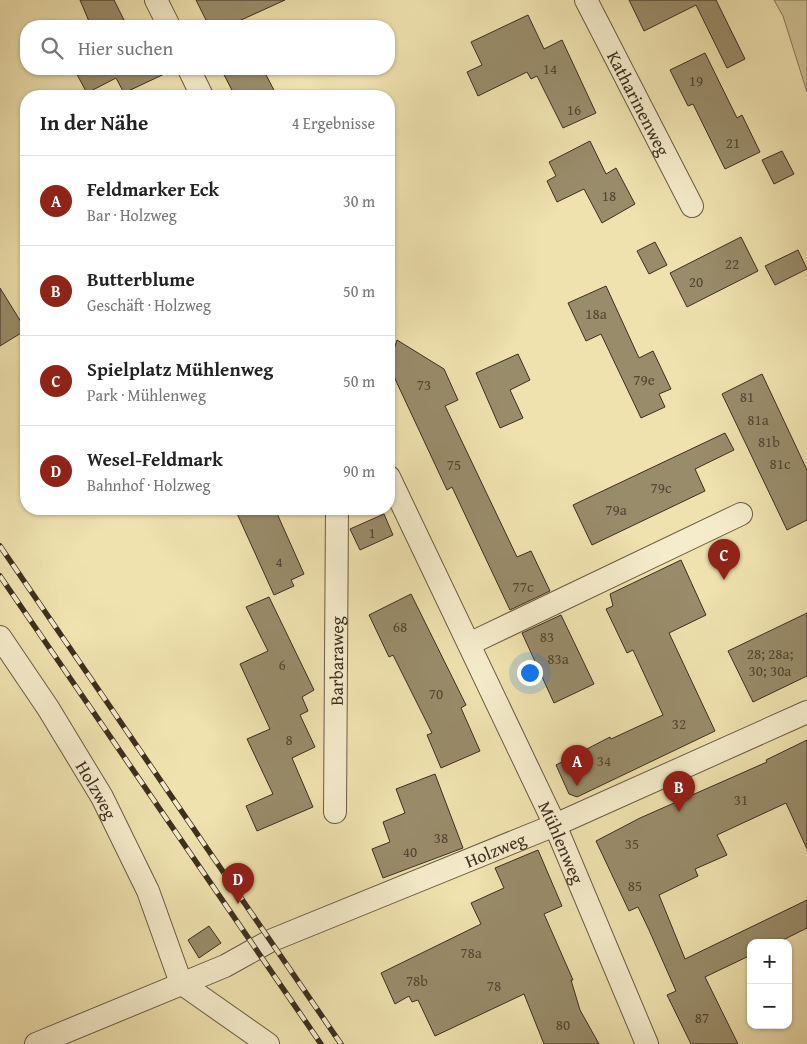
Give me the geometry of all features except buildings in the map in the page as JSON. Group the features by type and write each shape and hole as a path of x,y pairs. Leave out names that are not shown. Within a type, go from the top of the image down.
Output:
{"street":[{"path":"156,0 166,20"},
{"name":"Katharinenweg","path":"586,0 692,206"},
{"path":"192,75 199,90"},
{"name":"Mühlenweg","path":"395,490 555,825 647,1044"},
{"path":"469,644 741,514"},
{"name":"Barbaraweg","path":"335,812 337,515"},
{"name":"Holzweg","path":"0,637 48,708 102,797 148,891 181,983"},
{"name":"Holzweg","path":"36,1044 226,966 270,941 555,825 807,712"},
{"path":"181,983 268,1044"}],"shaded area":[{"path":"774,0 807,0 807,92 783,16"}],"railway":[{"path":"0,546 341,1044"},
{"path":"0,576 321,1044"}],"place":[{"name":"Spielplatz Mühlenweg","path":"724,580"},
{"name":"Feldmarker Eck","path":"577,786"},
{"name":"Butterblume","path":"679,812"},
{"name":"Wesel-Feldmark","path":"238,904"}]}
